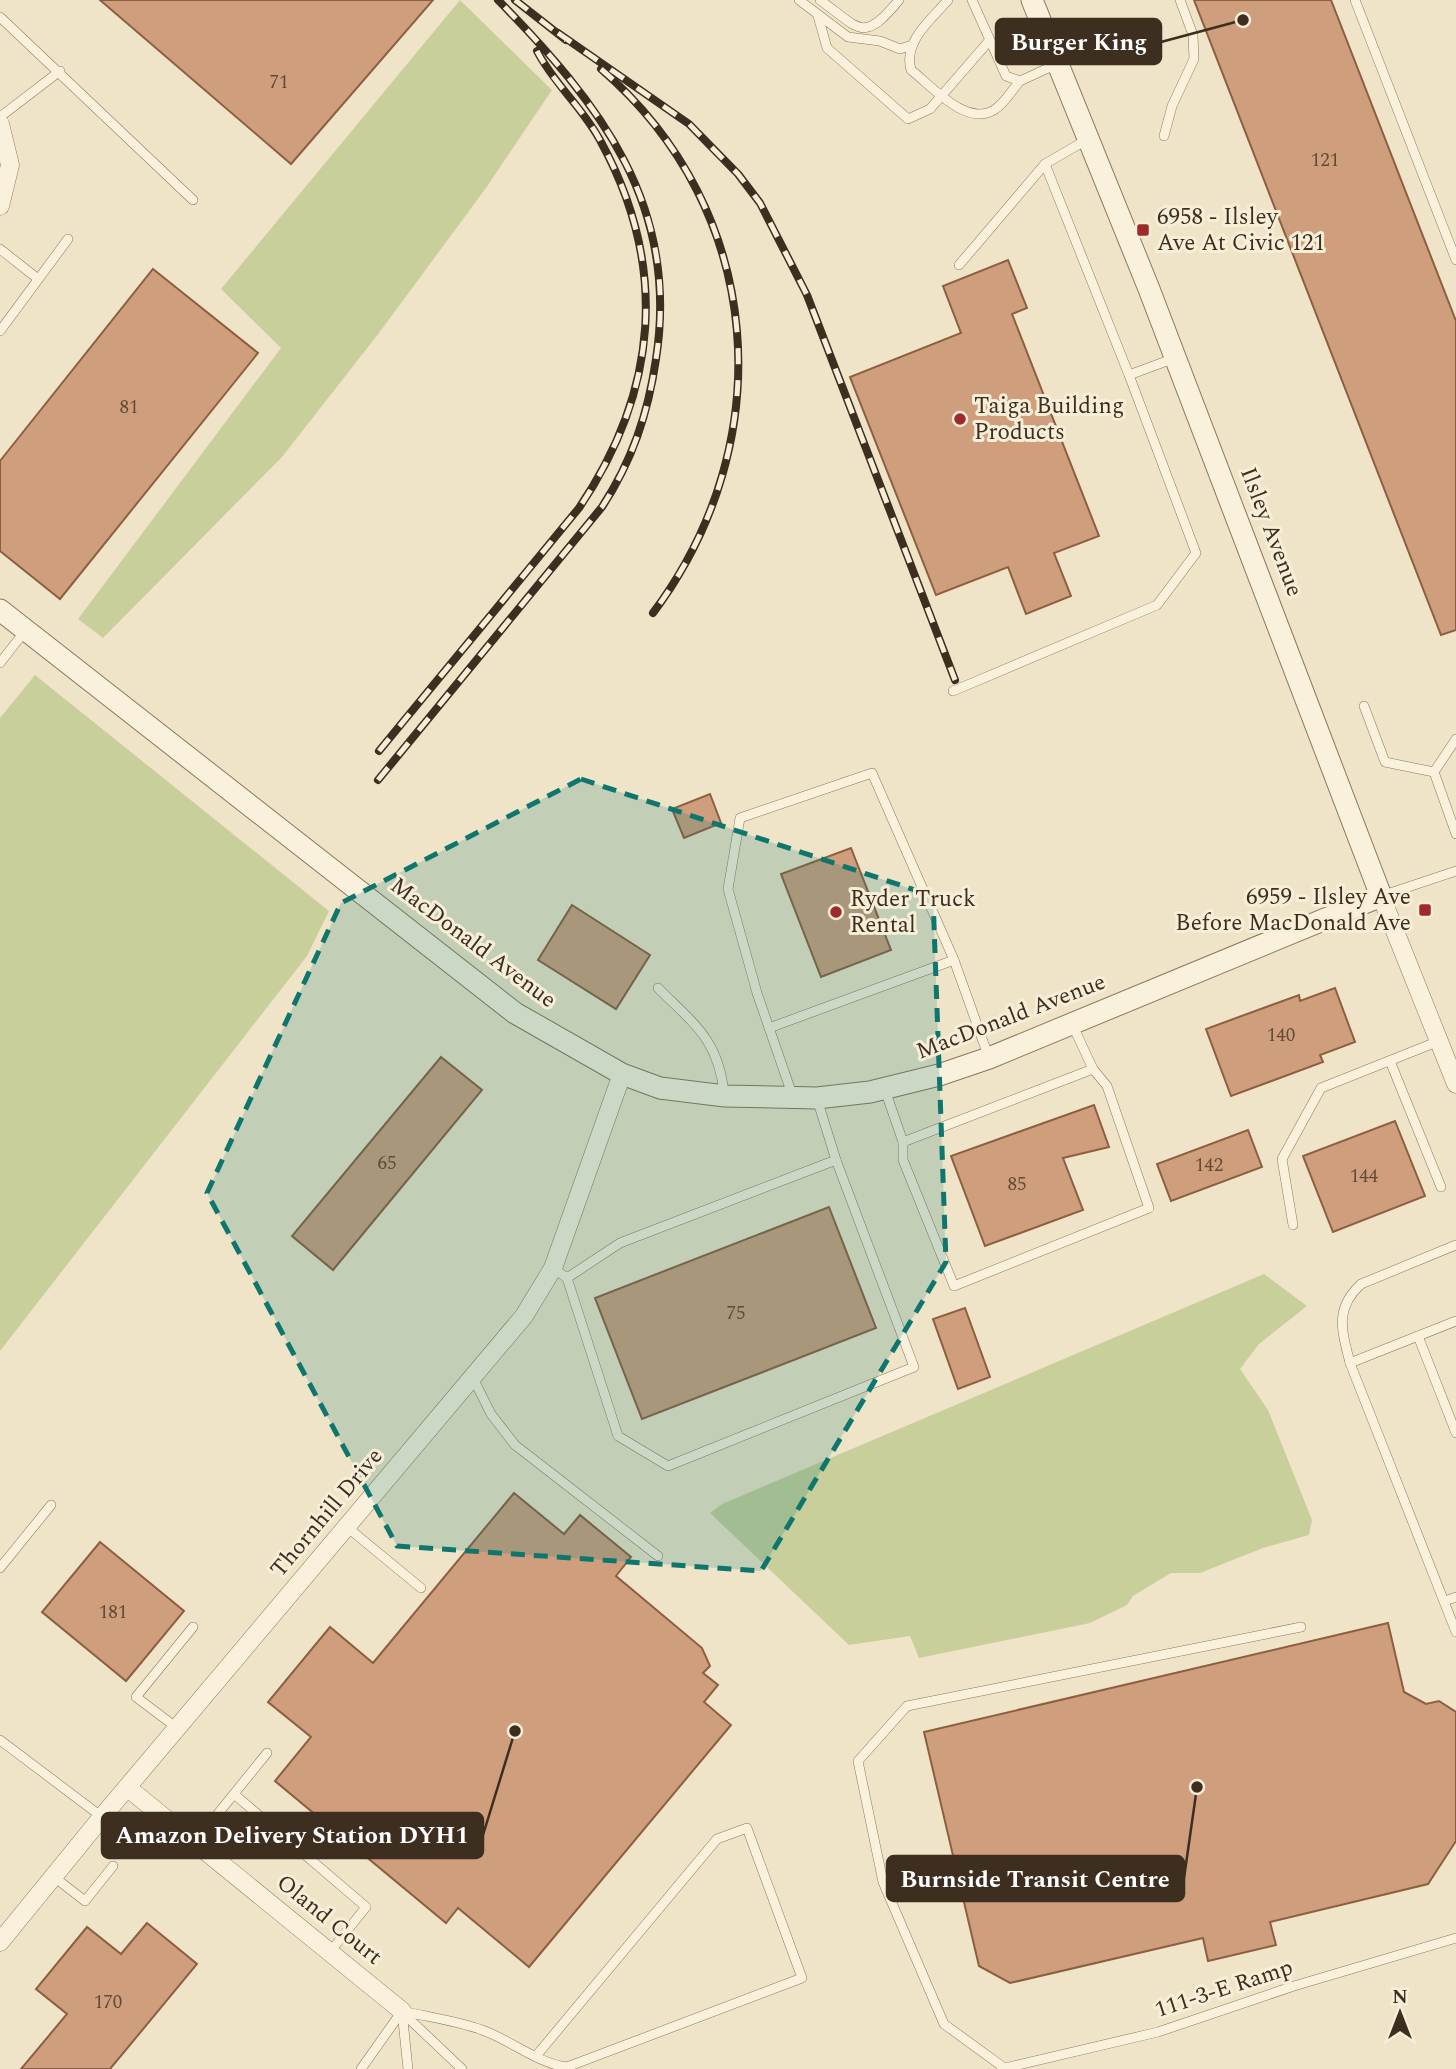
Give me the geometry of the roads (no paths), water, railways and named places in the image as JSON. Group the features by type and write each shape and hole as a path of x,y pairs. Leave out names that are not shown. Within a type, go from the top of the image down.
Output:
{"street":[{"name":"Ilsley Avenue","path":"1032,0 1175,358 1456,1084"},
{"path":"0,124 10,166 0,206"},
{"name":"MacDonald Avenue","path":"0,610 515,1013 622,1074 660,1088 724,1096 817,1098 884,1088 939,1075 989,1058 1381,896"},
{"name":"Thornhill Drive","path":"0,1942 560,1273 622,1074"},
{"name":"Oland Court","path":"128,1788 402,2011"}],"lane":[{"path":"799,0 848,37 880,41 900,49 909,46 948,0"},
{"path":"820,0 856,26 866,29 878,25 899,0"},
{"path":"972,0 1006,76 1020,81"},
{"path":"1164,136 1171,106 1194,59 1194,35 1180,0"},
{"path":"1355,0 1456,260"},
{"path":"818,16 827,48 908,119 930,109 989,41"},
{"path":"0,17 193,200"},
{"path":"909,46 911,70 966,113 981,115 996,109 1020,81 1057,64"},
{"path":"0,117 60,71"},
{"path":"959,265 1045,164 1088,139"},
{"path":"953,691 1157,605 1196,553 1045,164"},
{"path":"0,331 68,239"},
{"path":"0,249 38,279"},
{"path":"1129,375 1175,358"},
{"path":"0,663 26,630"},
{"path":"1364,706 1385,762 1434,772"},
{"path":"1434,772 1456,739"},
{"path":"1434,772 1456,834"},
{"path":"794,1098 769,1028 728,889 740,818 872,774 954,961 989,1058"},
{"path":"1381,896 1456,871"},
{"path":"769,1028 954,961"},
{"path":"658,988 709,1040 722,1070 724,1096"},
{"path":"884,1088 903,1142 902,1160 954,1286 1149,1208 1107,1086 1093,1069 1072,1024"},
{"path":"1293,1225 1282,1159 1321,1088 1439,1041"},
{"path":"1390,1061 1441,1187"},
{"path":"903,1142 1093,1069"},
{"path":"817,1098 836,1160 914,1367 668,1466 618,1436 560,1273 620,1243 836,1160"},
{"path":"1456,1245 1361,1284 1349,1295 1342,1311 1343,1332 1350,1363 1380,1446 1456,1632"},
{"path":"1350,1363 1456,1321"},
{"path":"1418,1336 1456,1433"},
{"path":"473,1378 491,1414 515,1444 658,1556"},
{"path":"0,1568 51,1505"},
{"path":"347,1527 421,1588"},
{"path":"1445,1601 1456,1597"},
{"path":"177,1728 136,1697 193,1627"},
{"path":"1002,2068 943,2024 883,1882 858,1760 907,1706 1301,1627"},
{"path":"0,1740 102,1817"},
{"path":"195,1842 267,1752"},
{"path":"234,1794 366,1907 330,1952"},
{"path":"402,2011 482,2030 555,2066 567,2067 589,2061 802,1978 747,1828 717,1839 536,2056"},
{"path":"54,1877 85,1902 113,1866"},
{"name":"111-3-E Ramp","path":"1002,2068 1158,2032 1294,1986 1456,1938"},
{"path":"361,2069 402,2011"},
{"path":"402,2011 408,2069"},
{"path":"402,2011 462,2069"}],"railway":[{"path":"378,780 602,507 622,472 637,436 656,359 660,304 656,253 643,205 624,161 599,119 569,78 498,0"},
{"path":"515,0 566,40"},
{"path":"558,33 689,124 738,174 760,203 807,295 955,680"},
{"path":"379,751 579,508 605,464 625,419 639,374 645,328 645,282 637,235 623,189 594,130 537,51"},
{"path":"601,69 656,126 697,190 724,258 737,330 736,403 722,476 694,546 653,613"}],"place":[{"name":"Burger King","path":"1243,20"},
{"name":"6958 - Ilsley Ave At Civic 121","path":"1143,230"},
{"name":"Taiga Building Products","path":"960,419"},
{"name":"6959 - Ilsley Ave Before MacDonald Ave","path":"1425,910"},
{"name":"Ryder Truck Rental","path":"836,912"},
{"name":"Amazon Delivery Station DYH1","path":"515,1731"},
{"name":"Burnside Transit Centre","path":"1197,1787"}]}
